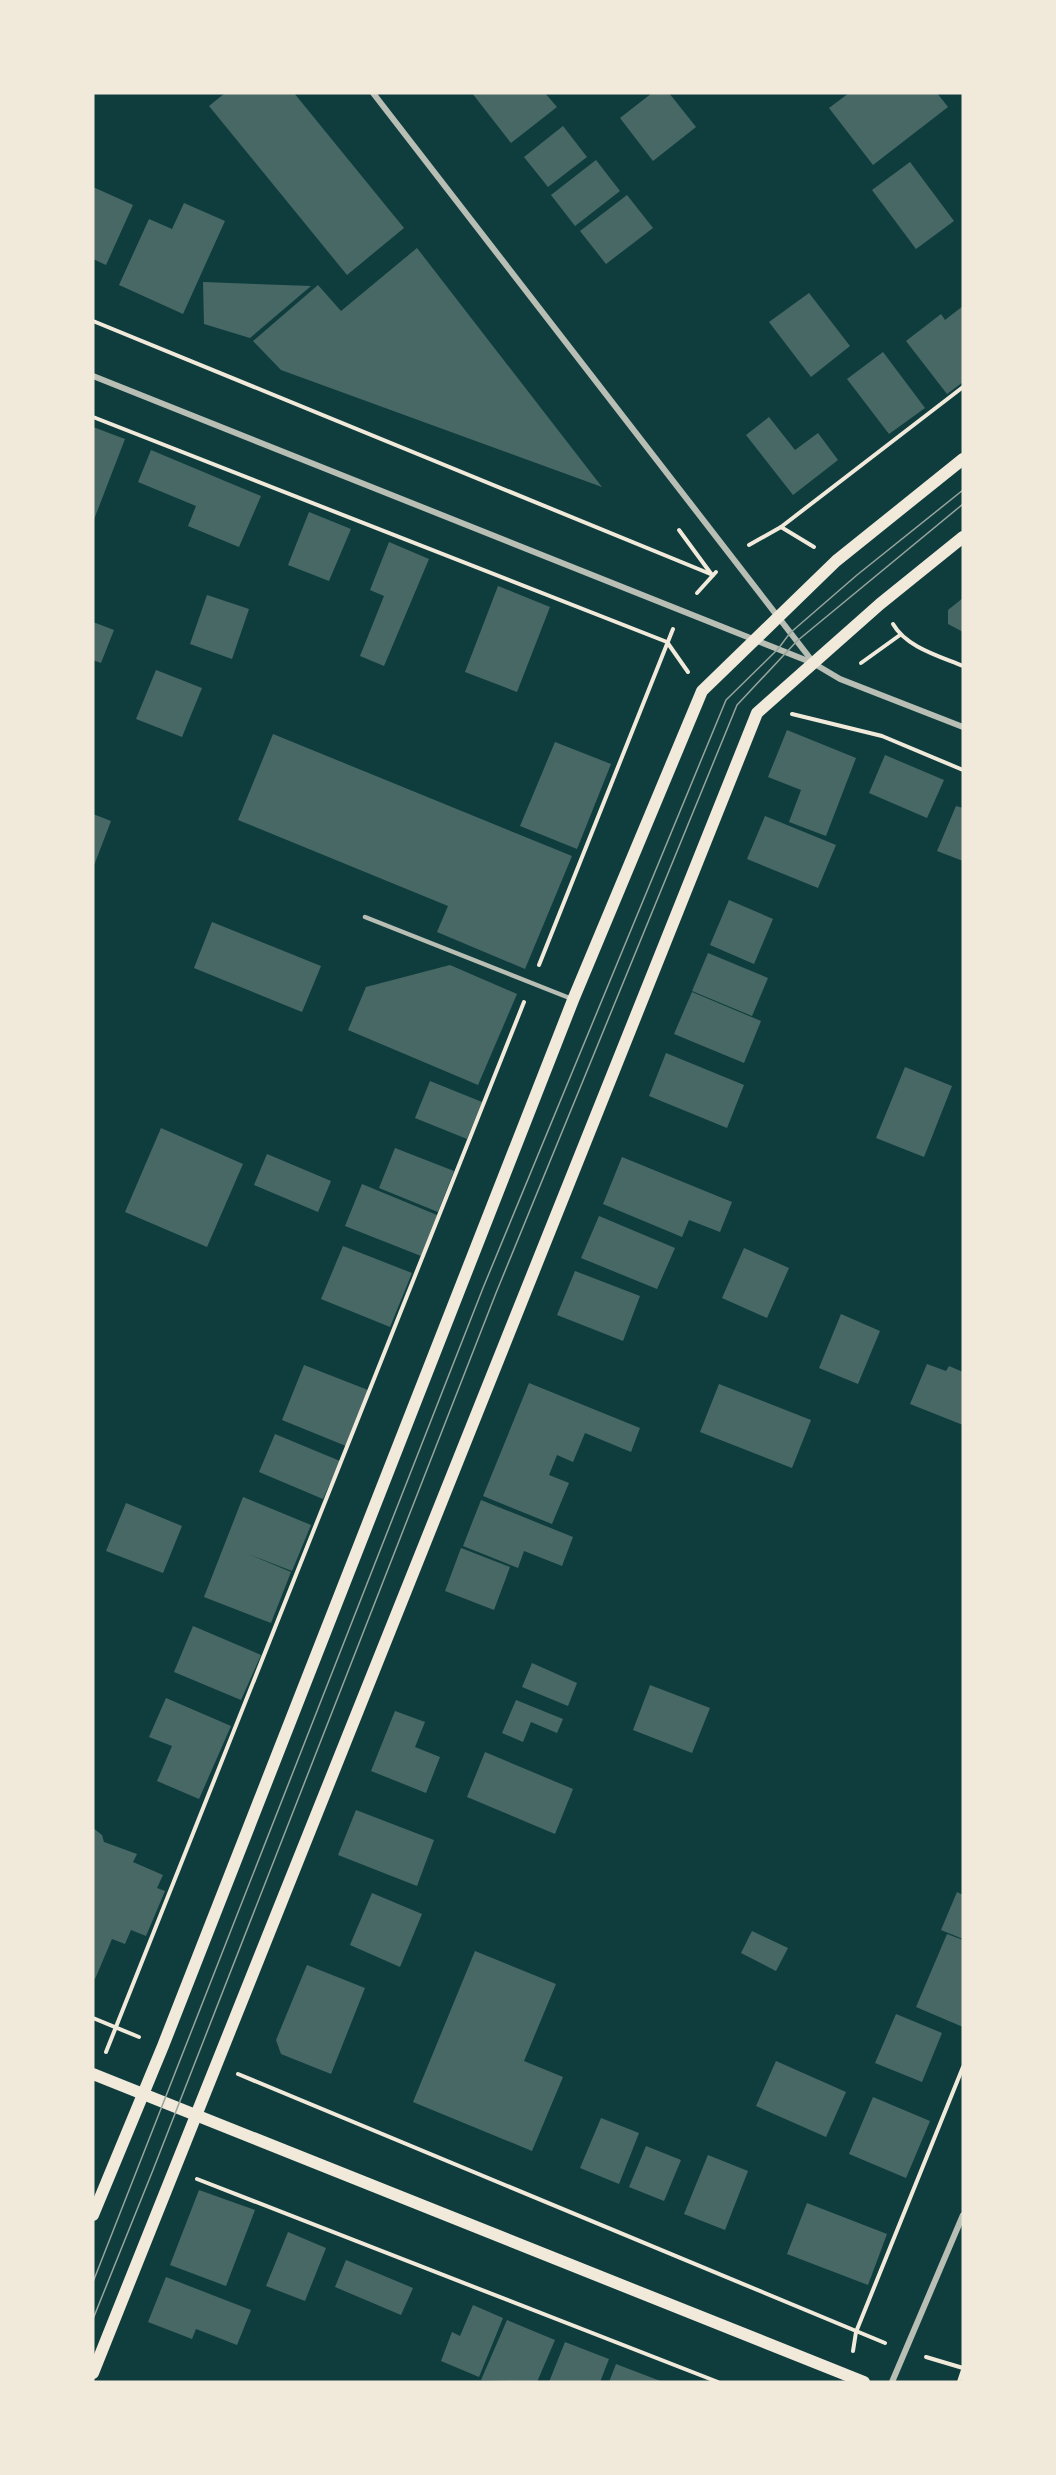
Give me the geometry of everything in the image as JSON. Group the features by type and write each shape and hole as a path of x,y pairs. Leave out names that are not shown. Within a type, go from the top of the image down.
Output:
{"main road":[{"path":"93,2215 163,2046 573,1000 702,692 777,616 836,561 963,459"},
{"path":"93,2373 757,713 880,604 963,537"},
{"path":"95,2075 864,2382"}],"street":[{"path":"373,93 813,663"},
{"path":"93,376 754,639 813,663 840,678 963,727"},
{"path":"892,2382 963,2215"}],"lane":[{"path":"366,917 573,1000"}],"path":[{"path":"93,321 713,575"},
{"path":"95,2075 116,2028 667,642 682,611 730,555 781,527 963,387"},
{"path":"93,417 667,642 702,692"},
{"path":"890,619 900,635 931,653 963,666"},
{"path":"757,713 779,711 882,736 963,770"},
{"path":"93,2018 163,2046"},
{"path":"216,2067 250,2079 856,2332 963,2369 959,2382"},
{"path":"850,2376 856,2332 963,2067"},
{"path":"170,2180 197,2179 718,2382"}],"building":[{"path":"225,93 294,93 404,228 347,275 209,106"},
{"path":"472,93 545,93 557,107 511,143"},
{"path":"652,93 669,93 696,127 653,161 620,118"},
{"path":"849,93 937,93 948,107 873,165 829,108"},
{"path":"563,126 587,157 548,187 524,157"},
{"path":"596,160 620,191 575,226 551,195"},
{"path":"910,162 954,221 916,249 872,190"},
{"path":"93,187 133,205 106,265 93,259"},
{"path":"627,195 653,228 606,264 580,231"},
{"path":"184,203 225,221 183,314 119,285 149,219 172,229"},
{"path":"417,248 602,487 281,370 253,341 318,285 341,311"},
{"path":"203,282 311,286 250,338 204,324"},
{"path":"809,293 850,346 811,377 769,322"},
{"path":"963,306 963,382 947,394 906,341 941,314 945,320"},
{"path":"883,352 925,408 889,434 847,379"},
{"path":"769,417 795,450 818,433 838,460 793,495 746,435"},
{"path":"93,427 125,439 93,522"},
{"path":"151,450 261,496 239,547 188,526 196,506 138,482"},
{"path":"309,512 351,529 329,581 288,565"},
{"path":"389,542 429,559 384,666 360,656 384,596 370,590"},
{"path":"498,586 550,607 517,692 465,672"},
{"path":"207,595 249,609 232,659 190,644"},
{"path":"963,598 963,632 948,624 948,610"},
{"path":"93,622 114,630 101,663 93,660"},
{"path":"156,670 202,688 182,737 136,719"},
{"path":"787,730 856,758 826,836 789,822 801,790 768,777"},
{"path":"273,734 572,856 525,969 437,932 448,906 238,820"},
{"path":"555,742 611,764 577,849 520,826"},
{"path":"885,755 944,780 927,818 869,793"},
{"path":"956,806 963,808 963,861 937,851"},
{"path":"93,814 111,821 93,868"},
{"path":"765,816 836,845 818,888 747,859"},
{"path":"729,900 773,919 754,964 710,945"},
{"path":"212,922 321,966 302,1012 194,968"},
{"path":"708,953 768,978 752,1016 692,991"},
{"path":"450,965 517,994 478,1085 348,1030 366,987"},
{"path":"692,992 761,1021 744,1063 674,1034"},
{"path":"666,1053 744,1085 727,1128 649,1096"},
{"path":"905,1067 952,1086 924,1157 876,1138"},
{"path":"430,1081 482,1102 467,1139 415,1118"},
{"path":"161,1128 243,1164 207,1247 125,1212"},
{"path":"395,1148 454,1171 438,1212 379,1188"},
{"path":"267,1154 331,1181 318,1212 254,1185"},
{"path":"622,1157 732,1202 720,1232 689,1220 682,1237 603,1204"},
{"path":"362,1184 437,1215 421,1256 345,1226"},
{"path":"599,1216 675,1248 657,1289 581,1258"},
{"path":"343,1246 412,1273 390,1327 321,1299"},
{"path":"744,1248 789,1268 767,1318 722,1298"},
{"path":"575,1271 640,1296 623,1341 557,1315"},
{"path":"841,1314 880,1331 858,1384 819,1368"},
{"path":"927,1364 946,1371 949,1366 963,1372 963,1425 910,1404"},
{"path":"304,1365 368,1390 346,1446 282,1420"},
{"path":"529,1383 640,1428 631,1452 585,1433 573,1462 557,1455 549,1475 569,1483 552,1524 483,1496"},
{"path":"719,1384 811,1420 792,1468 700,1432"},
{"path":"275,1434 340,1461 323,1499 259,1472"},
{"path":"243,1497 311,1525 292,1571 248,1554 291,1572 271,1623 204,1597"},
{"path":"481,1500 573,1537 562,1566 524,1551 518,1568 463,1546"},
{"path":"126,1503 182,1526 163,1573 106,1551"},
{"path":"461,1548 510,1567 494,1610 445,1591"},
{"path":"193,1626 261,1655 241,1700 174,1672"},
{"path":"532,1663 577,1683 568,1706 522,1687"},
{"path":"650,1685 710,1708 692,1753 633,1730"},
{"path":"166,1698 231,1726 199,1799 157,1781 172,1746 149,1737"},
{"path":"516,1700 563,1719 557,1733 531,1722 523,1742 502,1733"},
{"path":"395,1711 425,1722 415,1747 440,1757 426,1793 371,1771"},
{"path":"485,1752 573,1789 555,1834 467,1797"},
{"path":"356,1810 434,1840 417,1886 338,1855"},
{"path":"93,1828 102,1835 104,1842 137,1854 133,1862 163,1875 157,1888 165,1891 146,1936 131,1930 125,1944 112,1939 95,1979 93,1978"},
{"path":"957,1892 963,1895 963,1939 941,1930"},
{"path":"372,1893 422,1914 400,1967 350,1945"},
{"path":"752,1931 788,1948 776,1971 741,1953"},
{"path":"947,1934 963,1940 963,2027 916,2007"},
{"path":"475,1951 556,1984 524,2061 563,2077 532,2151 413,2102"},
{"path":"307,1965 365,1988 331,2074 281,2054 276,2040"},
{"path":"896,2014 942,2033 922,2082 875,2063"},
{"path":"776,2061 846,2092 826,2137 756,2106"},
{"path":"873,2097 930,2121 906,2178 849,2154"},
{"path":"601,2118 639,2133 619,2184 580,2168"},
{"path":"646,2146 681,2160 664,2201 629,2187"},
{"path":"708,2155 748,2171 725,2230 684,2214"},
{"path":"199,2190 255,2210 226,2286 170,2265"},
{"path":"807,2203 887,2234 868,2285 787,2254"},
{"path":"288,2232 326,2248 305,2301 266,2286"},
{"path":"346,2260 413,2288 401,2315 335,2287"},
{"path":"166,2277 251,2310 237,2345 196,2329 192,2339 148,2322"},
{"path":"473,2305 503,2318 479,2377 441,2361 452,2332 460,2336"},
{"path":"507,2320 555,2340 537,2382 481,2380"},
{"path":"565,2342 609,2359 600,2382 549,2382"},
{"path":"616,2364 663,2382 609,2382"}],"tram line":[{"path":"93,2282 483,1288 726,700 778,649 790,633 857,575 963,490"},
{"path":"93,2319 496,1293 737,705 797,641 963,504"}]}
